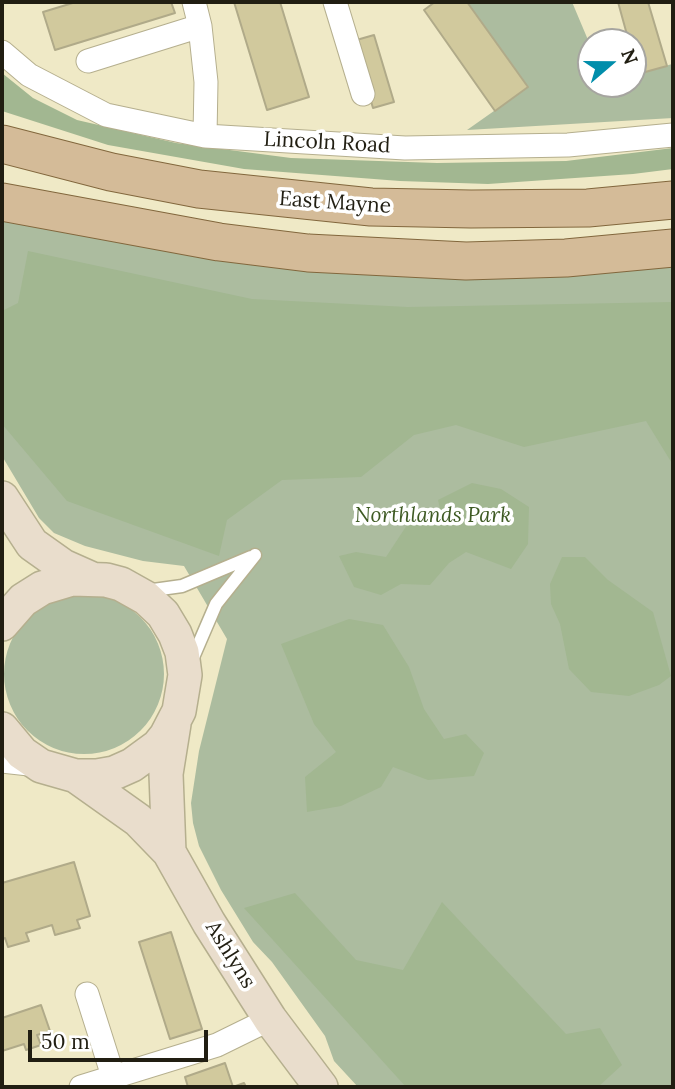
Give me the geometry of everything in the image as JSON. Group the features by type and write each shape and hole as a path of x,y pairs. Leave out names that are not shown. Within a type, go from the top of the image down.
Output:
{"main road":[{"name":"East Mayne","path":"2,144 92,167 199,189 372,207 588,208 673,200"},
{"path":"2,202 219,242 308,253 466,261 566,258 673,248"}],"street":[{"path":"194,2 201,26 206,82 205,136"},
{"path":"335,2 363,94"},
{"path":"88,61 201,26"},
{"name":"Lincoln Road","path":"2,52 29,75 106,115 205,136 405,148 568,145 673,135"},
{"path":"2,498 32,544 64,566 90,578 121,584 136,592 163,614 182,652 186,675"},
{"path":"2,624 23,600 42,588 72,579 90,578"},
{"name":"Ashlyns","path":"169,852 166,774 186,675"},
{"path":"2,761 41,766 76,776 114,773 132,765 158,747 174,724"},
{"path":"2,729 22,753 41,766"},
{"name":"Ashlyns","path":"76,776 138,820 169,852 209,923 270,1019 321,1087"},
{"path":"87,994 113,1076"},
{"path":"81,1087 217,1045 270,1019"}],"lane":[{"path":"136,592 182,586 255,555 216,604 186,675"}],"green space":[{"path":"467,2 572,2 583,28 577,28 577,98 647,98 647,72 672,64 673,118 467,130 528,87"},
{"path":"2,73 33,98 77,120 176,143 291,158 437,163 566,161 673,148 673,169 488,184 400,181 244,169 108,145 2,111"},
{"name":"Northlands Park","path":"2,221 234,262 673,265 673,1087 358,1087 334,1061 325,1036 272,962 253,942 221,890 199,846 193,823 191,803 199,751 227,639 184,566 143,561 85,546 54,533 39,518 2,456"},
{"path":"28,251 252,299 408,307 673,302 673,465 646,421 524,447 456,425 414,435 361,477 282,480 227,520 219,556 67,501 2,424 2,311 18,303"},
{"path":"472,483 501,489 529,507 528,544 511,569 466,552 449,563 430,585 401,584 381,595 354,587 339,556 356,552 386,557 407,525 422,514 443,522 438,500"},
{"path":"562,557 585,557 608,580 653,612 671,676 659,685 629,696 591,692 569,669 560,624 551,604 550,584"},
{"path":"84,594 115,600 141,617 158,643 164,674 158,705 141,731 115,748 84,754 53,748 27,731 10,705 4,674 10,643 27,617 53,600"},
{"path":"349,619 383,625 409,667 424,709 444,739 466,734 484,753 474,776 428,780 393,767 381,787 341,806 307,812 305,777 336,752 314,724 281,644"},
{"path":"295,893 356,960 403,970 442,902 566,1034 600,1028 622,1065 598,1087 406,1087 244,908"}],"building":[{"path":"76,2 171,2 175,13 55,50 43,12"},
{"path":"234,2 280,2 309,97 267,110"},
{"path":"435,2 467,2 528,87 495,111 424,10"},
{"path":"618,2 648,2 667,66 647,72 647,28 625,28"},
{"path":"374,35 394,102 373,108 353,41"},
{"path":"74,862 90,916 77,920 80,928 55,935 52,925 26,933 29,941 8,947 5,938 2,939 2,883"},
{"path":"171,932 202,1029 170,1039 139,942"},
{"path":"41,1005 50,1031 37,1035 41,1045 26,1050 24,1044 2,1051 2,1018"},
{"path":"225,1063 233,1087 188,1087 185,1077"}]}
